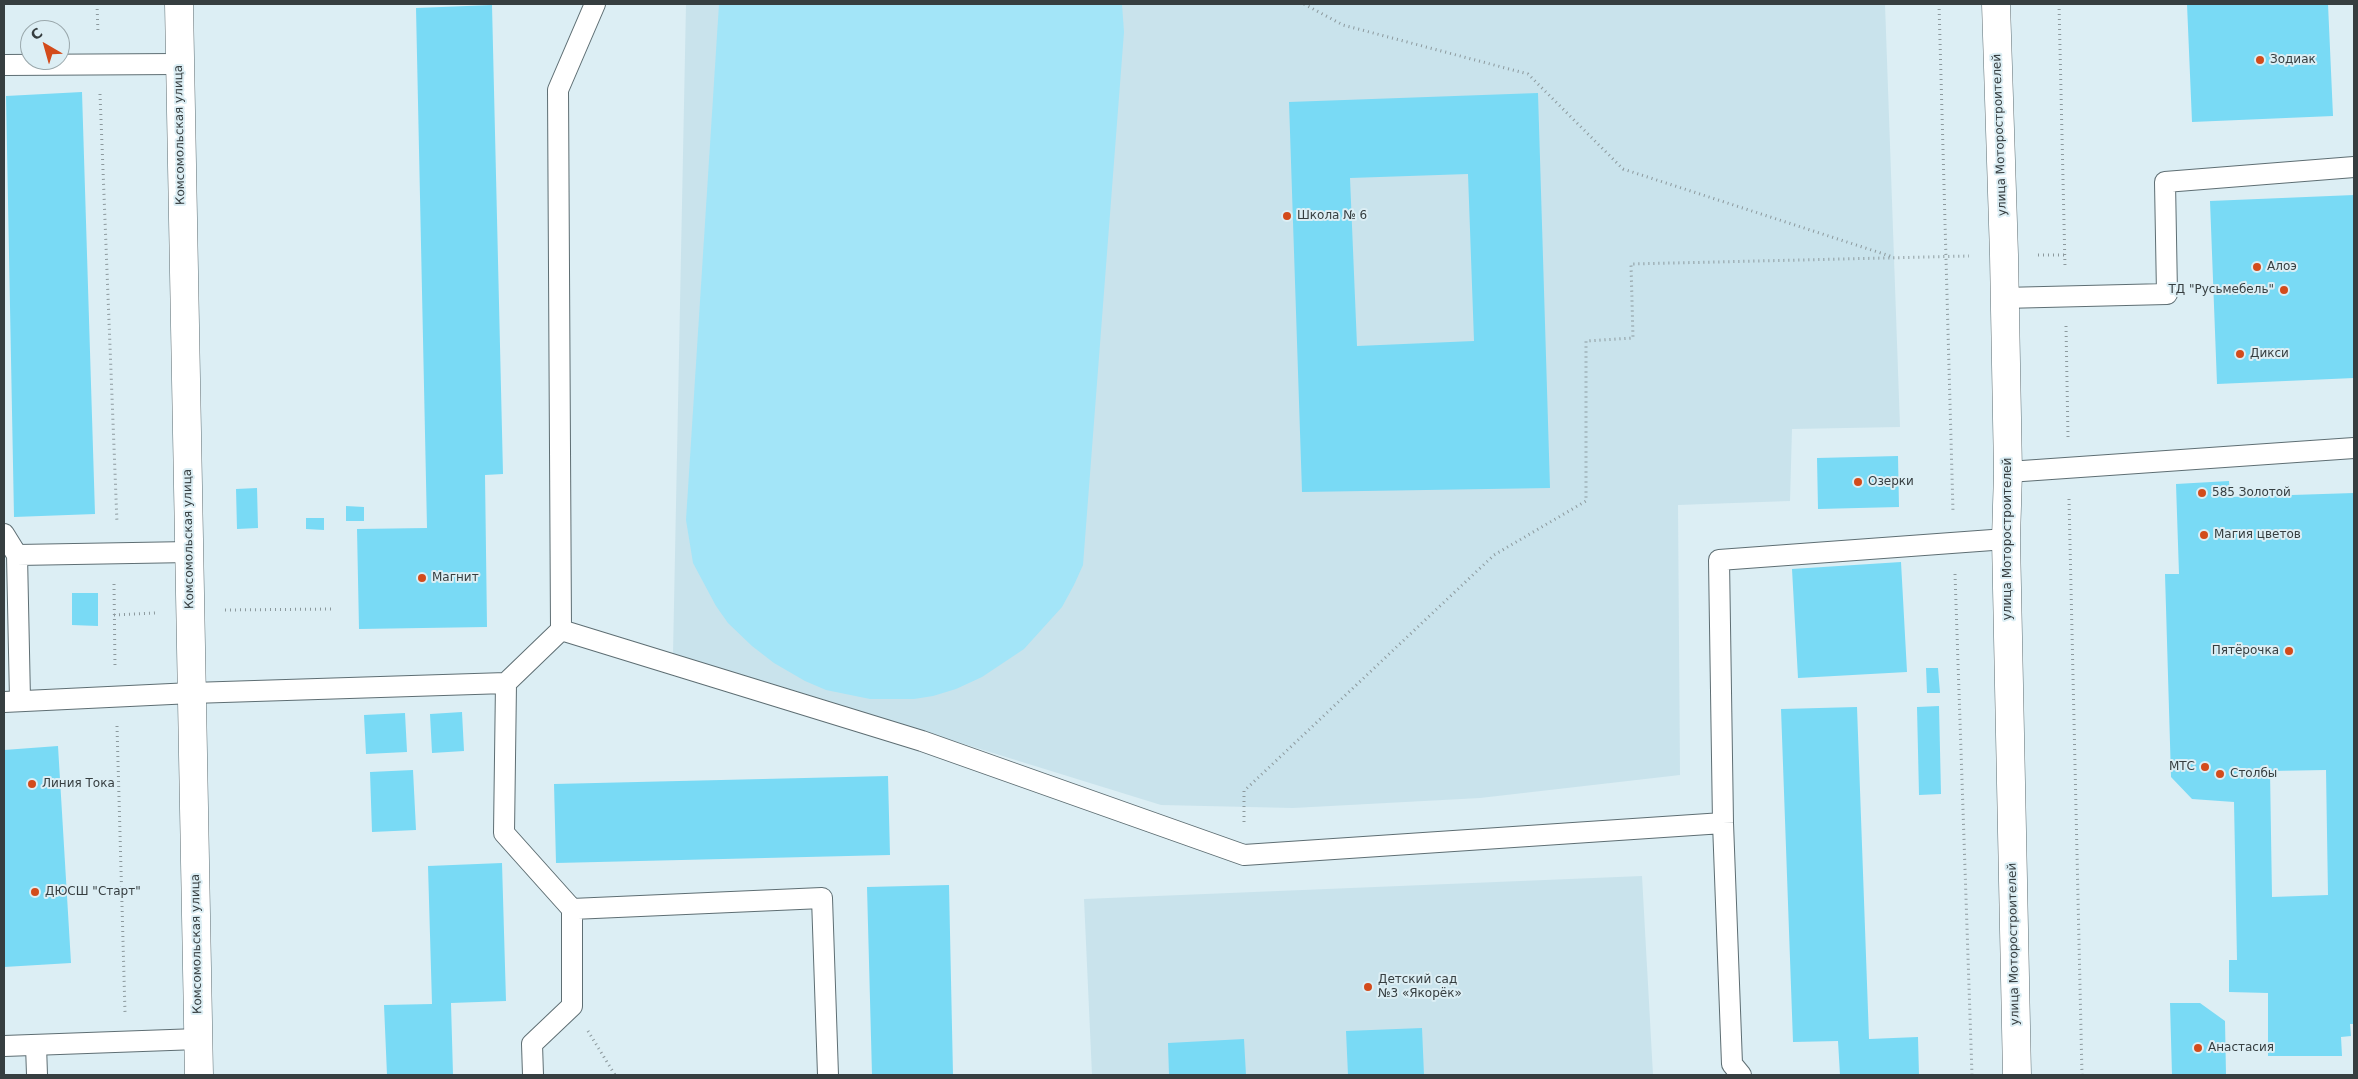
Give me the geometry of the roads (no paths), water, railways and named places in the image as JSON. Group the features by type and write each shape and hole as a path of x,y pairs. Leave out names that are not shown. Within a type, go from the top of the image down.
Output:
{"street":[{"name":"Комсомольская улица","path":"179,4 178,64 190,552 199,1075"},
{"name":"улица Моторостроителей","path":"1996,4 2004,256 2008,472 2006,539 2017,1075"}],"lane":[{"path":"4,534 18,555 12,701 192,692 506,684 561,630 558,90 595,4"},
{"path":"4,65 178,64"},
{"path":"2004,298 2167,294 2165,182 2354,167"},
{"path":"2008,472 2354,448"},
{"path":"1741,1075 1732,1064 1723,823 1718,560 2006,539"},
{"path":"18,555 190,552"},
{"path":"561,630 922,741 1244,855 1723,823"},
{"path":"506,684 504,833 572,909 572,1006 532,1044 533,1075"},
{"path":"572,909 822,898 828,1075"},
{"path":"4,1046 198,1039"},
{"path":"36,1045 36,1075"}],"place":[{"name":"Зодиак","path":"2260,60"},
{"name":"Школа № 6","path":"1287,216"},
{"name":"Алоэ","path":"2257,267"},
{"name":"ТД \"Русьмебель\"","path":"2284,290"},
{"name":"Дикси","path":"2240,354"},
{"name":"Озерки","path":"1858,482"},
{"name":"585 Золотой","path":"2202,493"},
{"name":"Магия цветов","path":"2204,535"},
{"name":"Магнит","path":"422,578"},
{"name":"Пятёрочка","path":"2289,651"},
{"name":"МТС","path":"2205,767"},
{"name":"Столбы","path":"2220,774"},
{"name":"Линия Тока","path":"32,784"},
{"name":"ДЮСШ \"Старт\"","path":"35,892"},
{"name":"Детский сад №3 «Якорёк»","path":"1368,987"},
{"name":"Анастасия","path":"2198,1048"}]}
